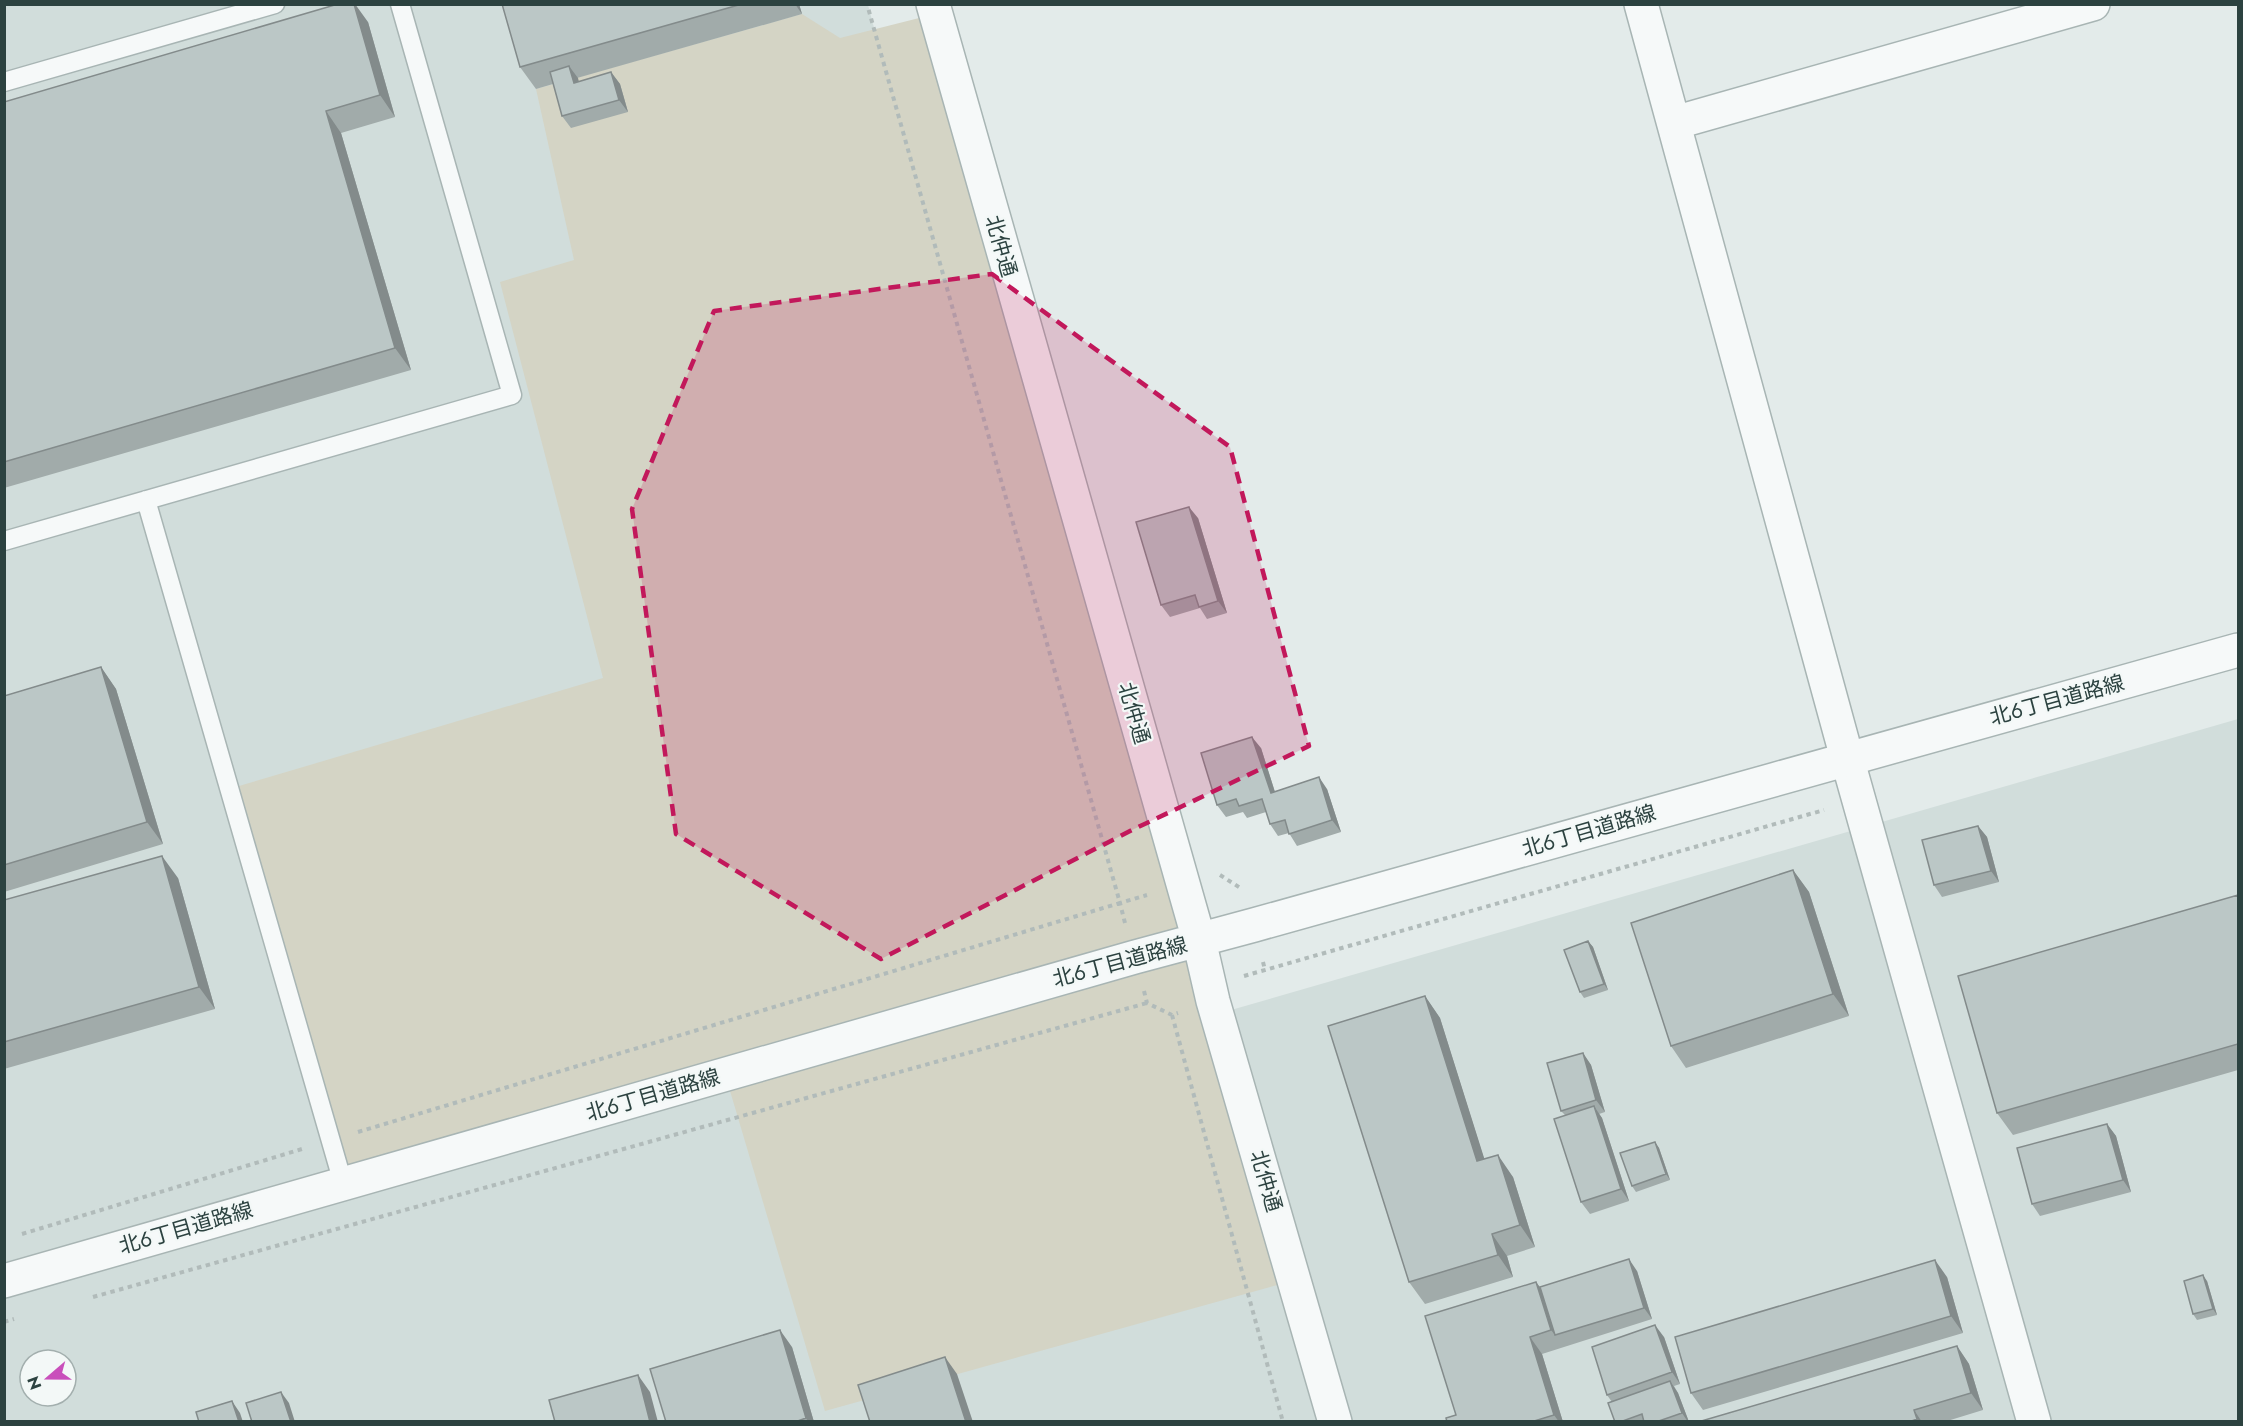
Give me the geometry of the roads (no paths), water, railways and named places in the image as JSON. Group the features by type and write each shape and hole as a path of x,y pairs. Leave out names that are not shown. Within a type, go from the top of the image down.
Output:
{"street":[{"name":"北仲通","path":"933,4 1199,940 1213,1001 1335,1422"},
{"path":"1641,4 1847,758 2034,1422"},
{"path":"1674,123 2093,4"},
{"name":"北6丁目道路線","path":"4,1281 1199,940 2238,650"}],"lane":[{"path":"4,82 274,4"},
{"path":"4,541 512,395 400,4"},
{"path":"146,501 343,1183"}]}
